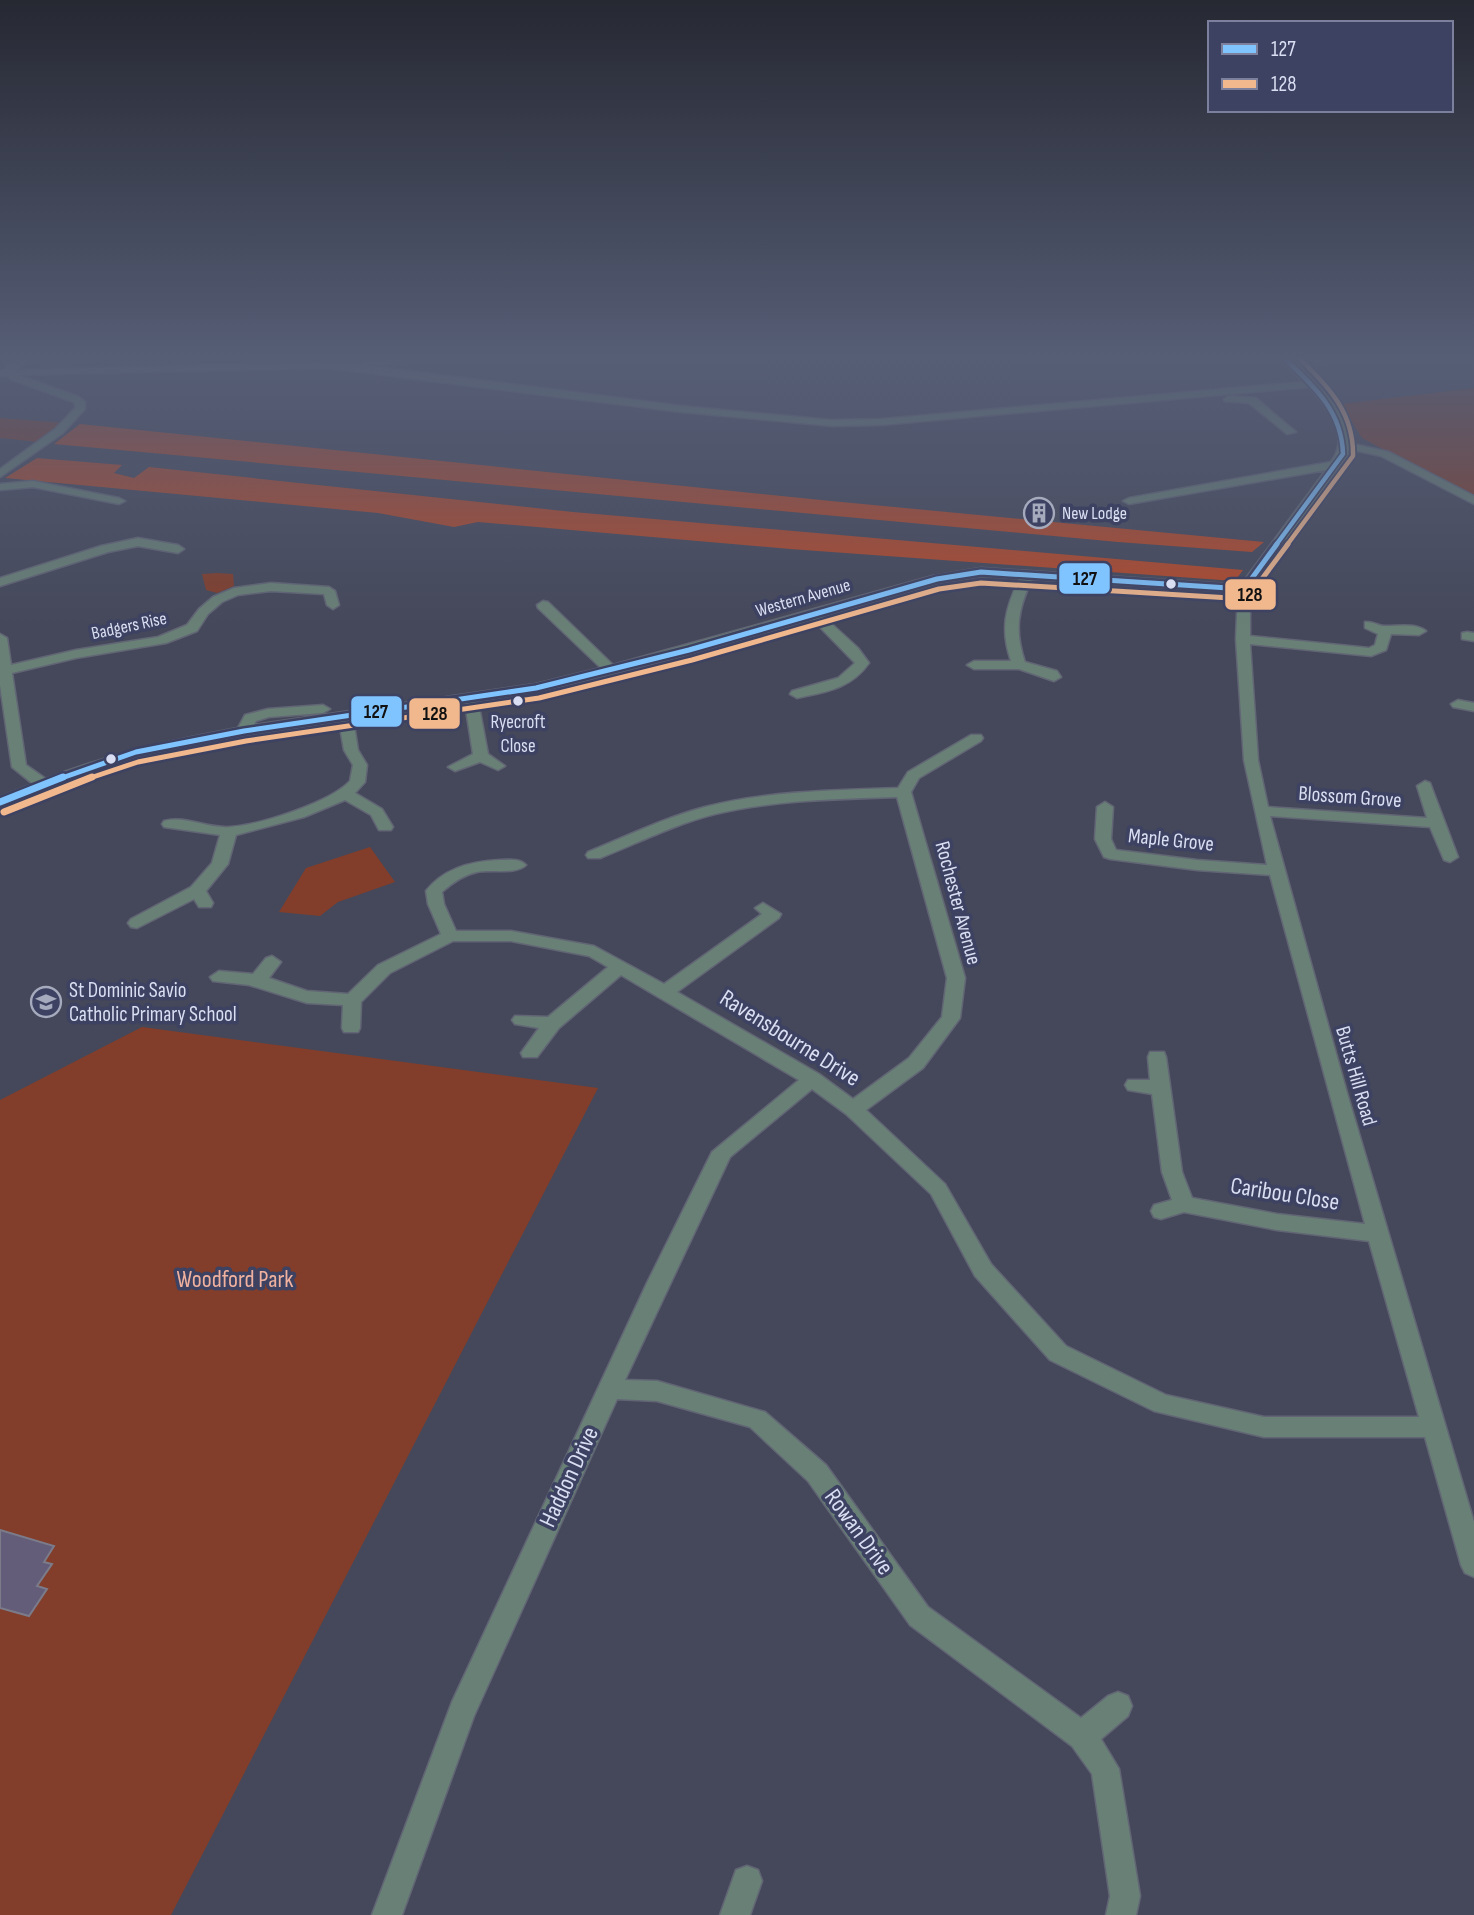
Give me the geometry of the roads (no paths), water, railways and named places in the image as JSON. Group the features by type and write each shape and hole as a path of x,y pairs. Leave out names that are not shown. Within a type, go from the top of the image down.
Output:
{"street":[{"path":"2,473 34,449"},
{"path":"1249,582 1344,449"},
{"path":"1364,449 1385,454 1474,501"},
{"path":"1129,500 1335,465"},
{"path":"0,487 33,484 113,497"},
{"path":"0,582 105,549 138,542 178,549"},
{"name":"Western Avenue","path":"0,802 42,783 124,755 244,731 536,688 815,615 937,579 981,572 1249,582"},
{"path":"1019,665 1008,635 1013,605 1028,574"},
{"name":"Butts Hill Road","path":"1249,582 1243,639 1251,760 1261,811 1377,1234 1474,1565"},
{"name":"Badgers Rise","path":"3,671 161,640 192,628 200,613 218,598 244,584 289,593 329,591 333,605"},
{"path":"543,605 610,669"},
{"path":"797,694 816,685 842,682 856,674 862,663 815,615"},
{"path":"1370,625 1385,632 1392,629 1419,631"},
{"path":"1243,639 1371,652 1381,648 1385,632"},
{"path":"0,638 19,767 42,783"},
{"path":"974,665 1036,667 1054,677"},
{"path":"471,698 481,756"},
{"path":"1458,704 1474,706"},
{"name":"Western Avenue","path":"244,731 250,718 268,713 362,706 377,712"},
{"path":"170,824 230,832 305,813 344,793 357,781 360,765 351,750 345,717"},
{"path":"594,855 667,825 724,807 799,798 903,792 913,775 962,753 976,738"},
{"path":"481,756 498,765"},
{"path":"455,767 481,756"},
{"name":"Blossom Grove","path":"1425,786 1450,857"},
{"name":"Rochester Avenue","path":"853,1110 916,1063 951,1018 956,978 903,792"},
{"path":"344,793 377,812 385,827"},
{"name":"Maple Grove","path":"1105,807 1103,839 1110,854 1197,865 1276,870"},
{"name":"Blossom Grove","path":"1261,811 1436,823"},
{"path":"305,813 315,827"},
{"path":"138,923 201,897 220,864 225,840 230,832"},
{"path":"450,936 436,904 434,891 446,877 478,865 518,865"},
{"name":"Ravensbourne Drive","path":"666,991 773,914"},
{"name":"Ravensbourne Drive","path":"352,1000 384,970 450,936 512,936 594,951 812,1079 853,1110 938,1189 983,1270 1058,1353 1162,1404 1264,1427 1433,1427"},
{"path":"258,980 272,962"},
{"path":"530,1053 552,1024 618,967"},
{"path":"219,978 229,976 258,980 304,997 352,1000 351,1028"},
{"path":"521,1020 552,1024"},
{"path":"1157,1057 1172,1172 1184,1204 1161,1212"},
{"name":"Haddon Drive","path":"387,1915 462,1712 722,1152 812,1079"},
{"path":"1135,1085 1161,1088"},
{"name":"Caribou Close","path":"1184,1204 1277,1222 1377,1234"},
{"name":"Rowan Drive","path":"610,1389 657,1391 757,1419 817,1473 919,1615 1082,1736 1105,1769 1125,1896 1121,1915"},
{"path":"1082,1736 1118,1706"},
{"path":"735,1915 747,1881"}],"place":[{"name":"New Lodge","path":"1039,513"},
{"name":"Ryecroft Close","path":"518,701"},
{"name":"St Dominic Savio Catholic Primary School","path":"46,1002"}],"park label":[{"name":"Woodford Park","path":"235,1279"}]}
